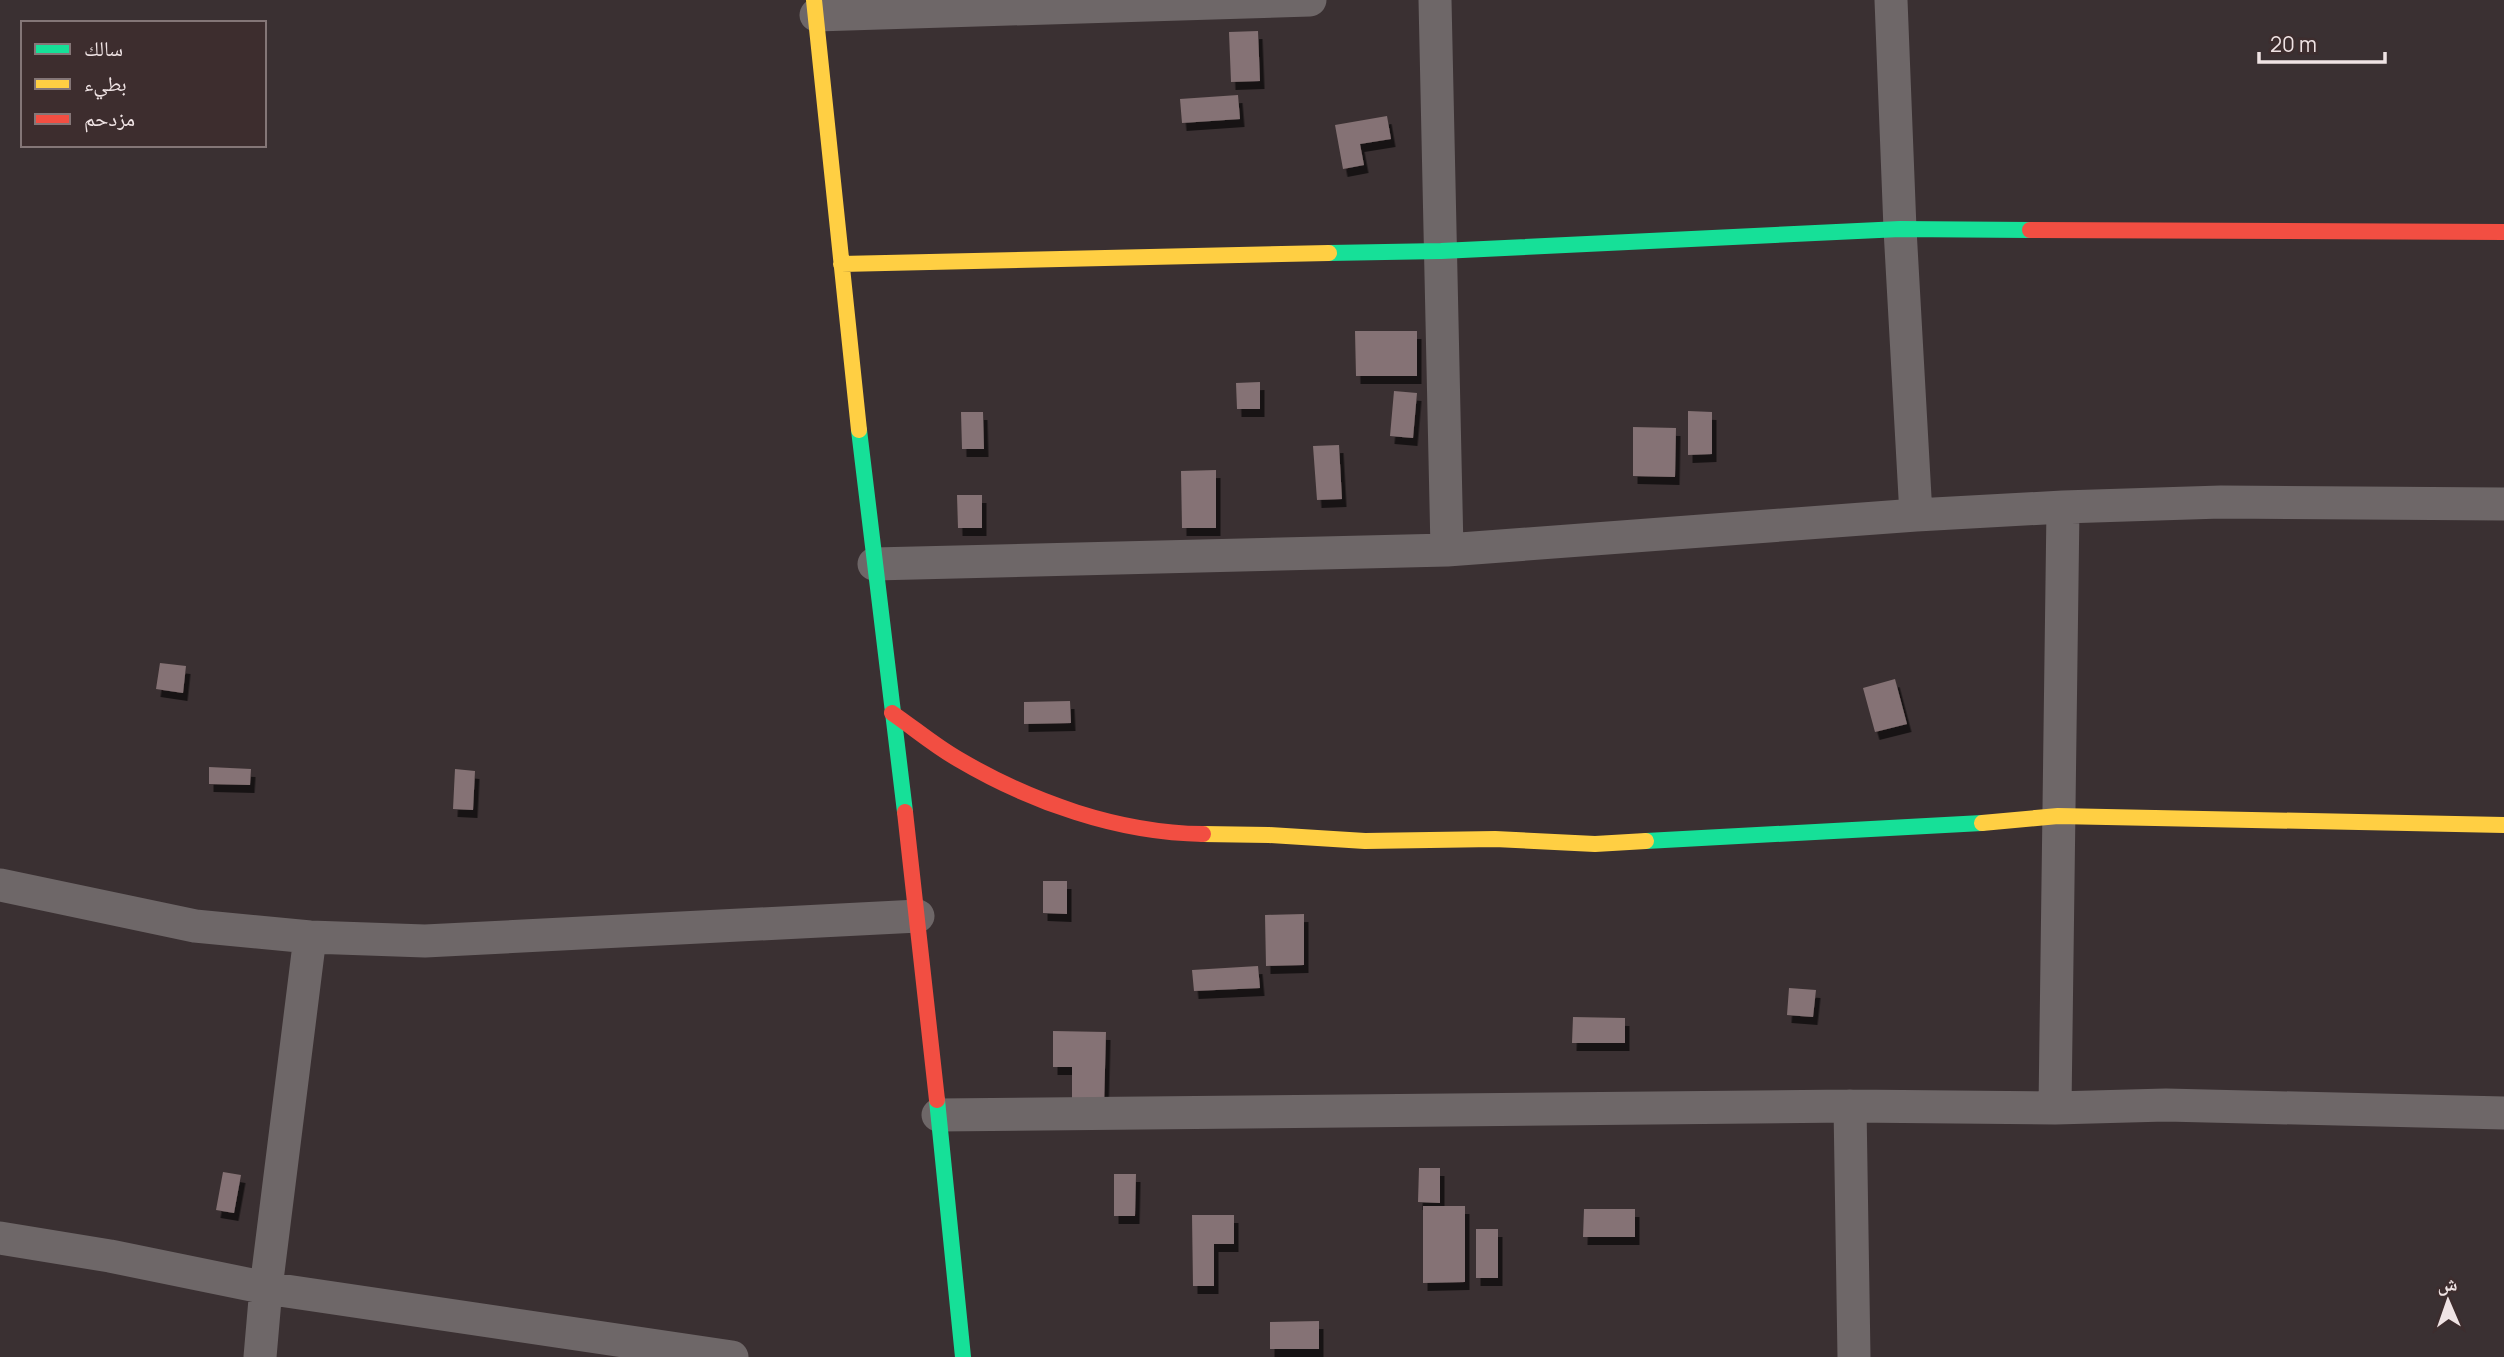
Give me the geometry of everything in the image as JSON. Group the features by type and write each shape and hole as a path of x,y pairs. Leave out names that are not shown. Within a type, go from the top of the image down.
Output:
{"street":[{"path":"963,1357 918,916 874,564 815,8 1310,0"},
{"path":"1436,0 1447,551"},
{"path":"1891,0 1900,229 1916,514"},
{"path":"841,264 1441,251 1900,229 2504,232"},
{"path":"874,564 1447,551 1916,514 2063,507 2221,502 2504,505"},
{"path":"2055,1108 2063,507"},
{"path":"892,713 958,759 1038,799 1095,818 1178,834 1269,835 1365,841 1495,839 1595,844 1982,823 2058,816 2504,825"},
{"path":"0,885 195,926 310,937 425,941 918,916"},
{"path":"260,1357 265,1288 310,937"},
{"path":"938,1115 2166,1105 2504,1113"},
{"path":"1850,1106 1854,1357"},
{"path":"0,1238 110,1256 265,1288 732,1357"}],"building":[{"path":"1258,31 1260,81 1231,82 1229,32"},
{"path":"1238,95 1240,119 1182,123 1180,99"},
{"path":"1387,116 1391,139 1360,144 1364,165 1343,169 1335,125"},
{"path":"1355,331 1417,331 1417,376 1356,376"},
{"path":"1260,382 1260,409 1237,409 1236,383"},
{"path":"1394,391 1417,393 1413,438 1390,436"},
{"path":"1688,411 1712,412 1712,454 1688,455"},
{"path":"961,412 983,412 984,449 962,449"},
{"path":"1633,427 1676,428 1675,477 1633,476"},
{"path":"1339,445 1342,499 1317,500 1313,446"},
{"path":"1216,470 1216,528 1182,528 1181,471"},
{"path":"957,495 982,495 982,528 958,528"},
{"path":"160,663 186,666 183,693 156,689"},
{"path":"1895,679 1907,724 1875,732 1863,688"},
{"path":"1070,701 1071,723 1024,724 1024,702"},
{"path":"209,767 251,769 250,785 209,784"},
{"path":"455,769 475,771 473,810 453,809"},
{"path":"1043,881 1067,881 1067,914 1043,913"},
{"path":"1304,914 1304,965 1266,966 1265,915"},
{"path":"1258,966 1260,988 1194,991 1192,970"},
{"path":"1789,988 1816,990 1813,1017 1787,1015"},
{"path":"1573,1017 1625,1018 1625,1043 1572,1043"},
{"path":"1053,1031 1106,1032 1104,1107 1072,1107 1072,1067 1053,1067"},
{"path":"1419,1168 1440,1168 1440,1203 1418,1202"},
{"path":"223,1172 241,1175 234,1213 216,1210"},
{"path":"1114,1174 1136,1174 1135,1216 1114,1216"},
{"path":"1423,1206 1465,1206 1465,1282 1423,1283"},
{"path":"1584,1209 1635,1209 1635,1237 1583,1237"},
{"path":"1192,1215 1234,1215 1234,1244 1214,1244 1214,1286 1193,1286"},
{"path":"1476,1229 1498,1229 1498,1278 1476,1278"},
{"path":"1319,1321 1319,1349 1270,1349 1270,1322"}],"traffic: fast":[{"path":"1329,253 1441,251 1900,229 2030,230"},
{"path":"859,430 905,812"},
{"path":"1646,841 1982,823"},
{"path":"937,1100 963,1357"}],"traffic: slow":[{"path":"814,0 859,430"},
{"path":"841,264 1329,253"},
{"path":"1982,823 2058,816 2504,825"},
{"path":"1203,834 1365,841 1495,839 1595,844 1646,841"}],"traffic: jam":[{"path":"2030,230 2504,232"},
{"path":"892,713 958,759 986,775 1045,801 1107,821 1139,828 1203,834"},
{"path":"905,812 937,1100"}]}
